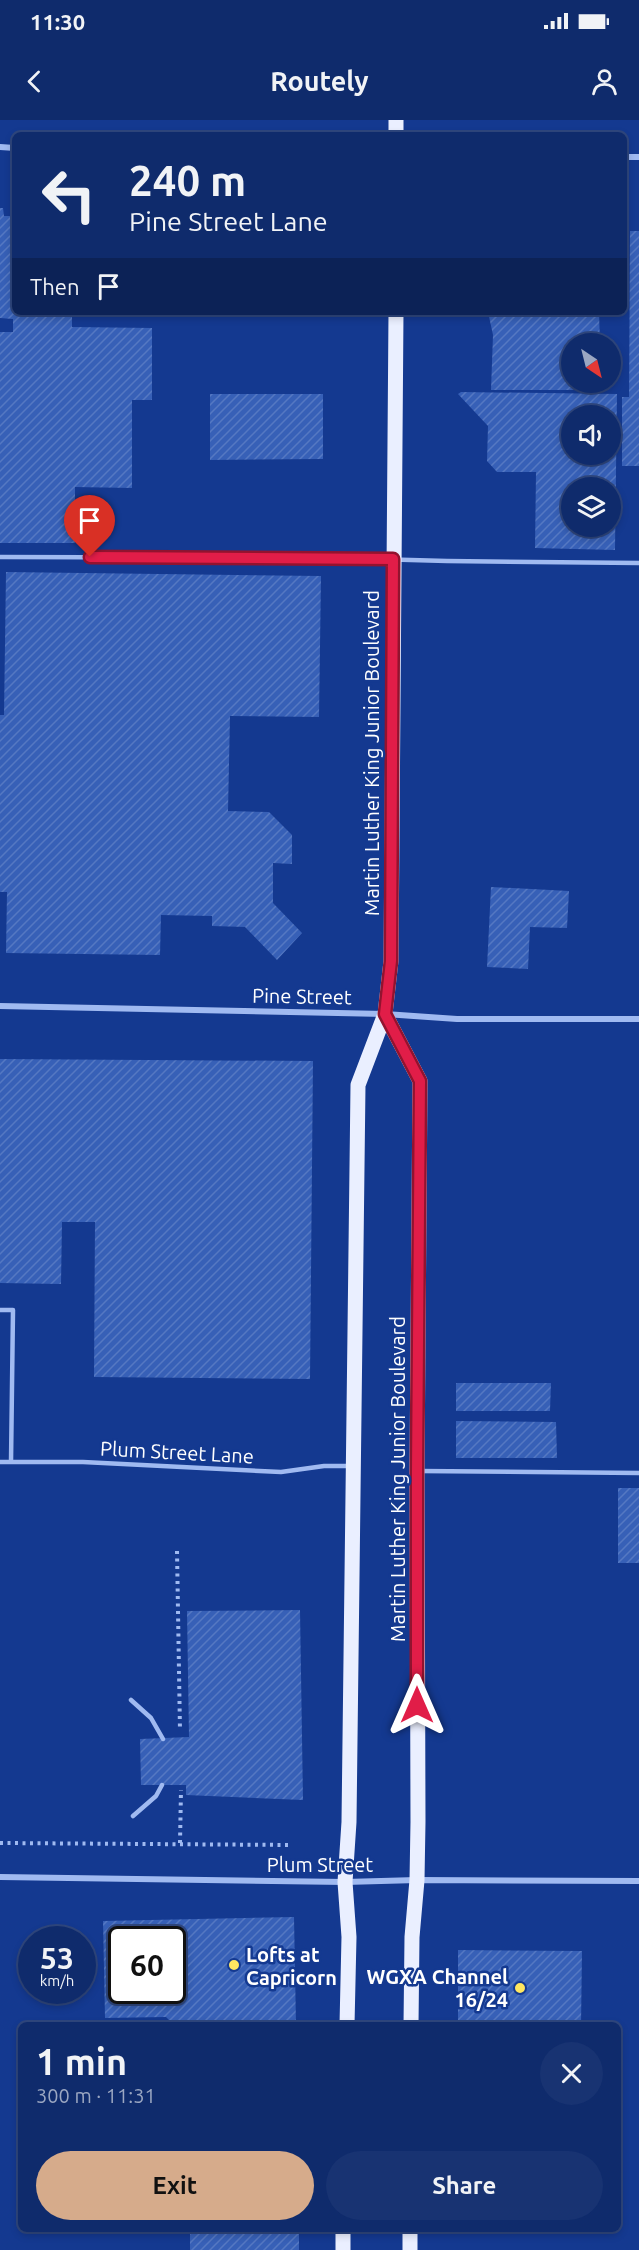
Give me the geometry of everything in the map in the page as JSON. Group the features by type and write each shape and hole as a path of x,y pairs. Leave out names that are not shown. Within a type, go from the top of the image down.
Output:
{"main road":[{"name":"Martin Luther King Junior Boulevard","path":"347,2022 349,1937 345,1882 349,1822 358,1085 385,1014 391,961 396,315"},
{"name":"Martin Luther King Junior Boulevard","path":"385,1014 420,1081 417,1880 412,1937 411,2022"},
{"path":"343,2232 343,2250"},
{"path":"410,2232 410,2250"}],"street":[{"name":"Pine Street","path":"0,1006 385,1014 457,1019 639,1019"},
{"name":"Plum Street","path":"0,1878 345,1882 639,1881"}],"lane":[{"path":"0,557 639,562"},
{"path":"0,1310 13,1310 10,1462"},
{"name":"Plum Street Lane","path":"0,1462 83,1462 281,1472 324,1466 352,1466"},
{"path":"417,1471 639,1473"},
{"path":"131,1700 151,1718 163,1739"},
{"path":"133,1816 156,1796 162,1785"}],"path":[{"path":"177,1551 180,1737"},
{"path":"180,1843 181,1784"},
{"path":"0,1843 291,1845"}],"building":[{"path":"0,208 3,208 4,216 12,216 12,315 72,315 72,327 152,328 152,400 132,400 132,488 75,487 75,543 0,543 0,332 13,332 13,319 0,318"},
{"path":"630,231 639,231 639,466 622,466 622,397 629,397"},
{"path":"489,315 599,315 600,333 561,333 561,390 491,390 493,335"},
{"path":"461,392 617,394 617,405 561,405 561,465 616,465 616,477 561,477 561,537 615,537 615,550 535,548 536,472 497,472 487,461 488,426 458,394"},
{"path":"210,394 323,394 323,459 210,460"},
{"path":"6,572 321,576 319,717 230,716 228,811 269,812 292,835 292,864 273,863 273,903 302,933 277,960 245,927 212,926 212,916 161,915 160,955 6,953 7,892 0,892 0,715 4,715"},
{"path":"491,887 569,891 567,928 530,927 528,969 487,967"},
{"path":"0,1059 313,1061 310,1379 94,1377 95,1222 62,1222 61,1284 0,1283"},
{"path":"456,1383 551,1383 550,1411 456,1411"},
{"path":"456,1421 556,1422 557,1458 456,1458"},
{"path":"618,1488 639,1488 639,1563 618,1563"},
{"path":"300,1610 303,1800 186,1795 186,1785 141,1785 140,1739 189,1737 187,1611"},
{"name":"Lofts at Capricorn","path":"294,1917 296,2022 171,2022 166,2017 105,2018 103,1921"},
{"name":"WGXA Channel 16/24","path":"458,1950 582,1951 581,2022 458,2022"},
{"path":"190,2232 299,2232 299,2250 190,2250"}],"place":[{"name":"Lofts at Capricorn","path":"234,1965"},
{"name":"WGXA Channel 16/24","path":"520,1988"}],"route":[{"path":"90,557 393,559 391,961 385,1014 420,1081 417,1705"}]}
